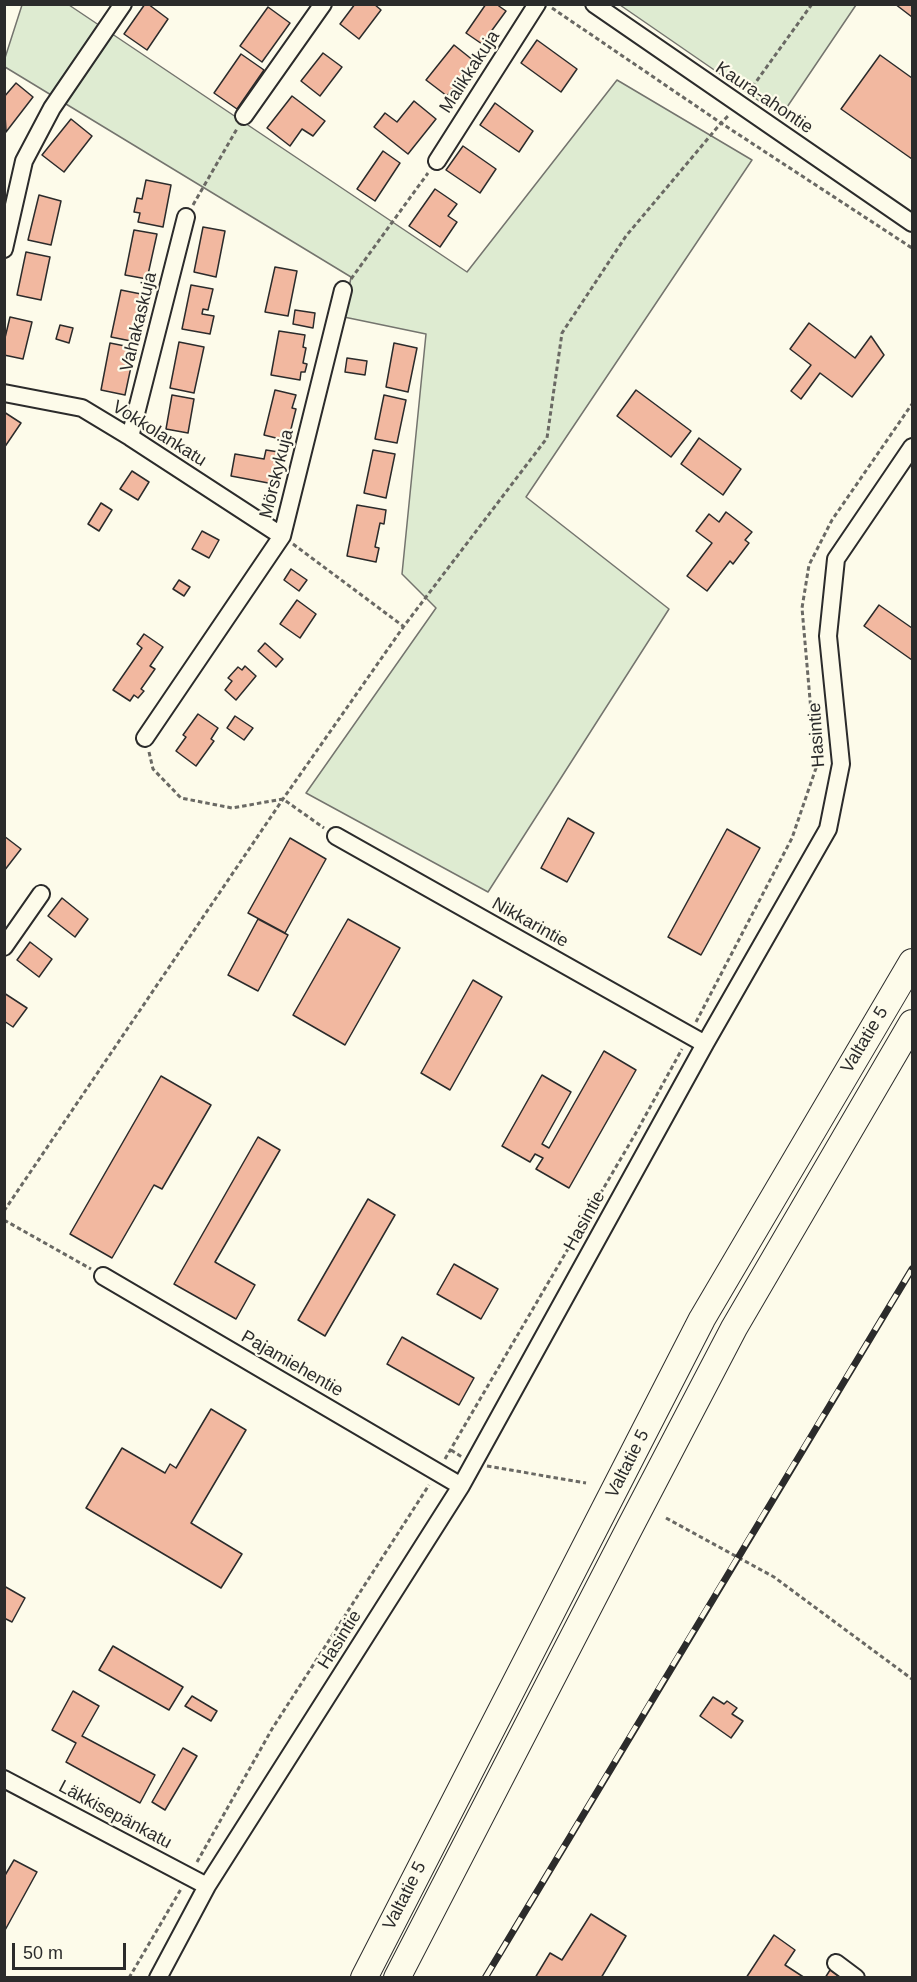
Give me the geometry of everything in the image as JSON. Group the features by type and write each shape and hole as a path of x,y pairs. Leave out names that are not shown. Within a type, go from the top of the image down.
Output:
{"highway":[{"name":"Valtatie 5","path":"365,1973 702,1319 912,962"},
{"name":"Valtatie 5","path":"397,1977 734,1328 912,1023"}],"street":[{"path":"4,249 24,161 52,108 123,4"},
{"path":"244,116 322,4"},
{"name":"Malikkakuja","path":"437,161 537,4"},
{"name":"Kaura-ahontie","path":"594,4 912,223"},
{"name":"Vahakaskuja","path":"130,437 186,217"},
{"name":"Mörskykuja","path":"145,738 282,536 343,290"},
{"name":"Vokkolankatu","path":"4,393 82,408 282,536"},
{"name":"Hasintie","path":"158,1977 207,1886 461,1486 705,1044 828,829 841,764 828,636 836,559 912,447"},
{"name":"Nikkarintie","path":"336,836 705,1044"},
{"path":"4,947 41,894"},
{"name":"Pajamiehentie","path":"103,1276 461,1486"},
{"name":"Läkkisepänkatu","path":"4,1779 207,1886"},
{"path":"836,1963 856,1977"}],"path":[{"path":"548,4 721,123 912,248"},
{"path":"4,1211 404,626 547,438 562,333 626,236 721,123 740,105 812,4"},
{"path":"186,217 244,116"},
{"path":"343,290 437,161"},
{"path":"129,1977 272,1729 438,1472 637,1131 792,838 816,768 802,608 809,565 832,520 912,404"},
{"path":"282,536 404,626"},
{"path":"145,738 153,769 181,798 232,808 284,799 336,836"},
{"path":"4,1220 103,1276"},
{"path":"451,1450 473,1464 586,1483"},
{"path":"666,1518 774,1577 912,1679"}],"green space":[{"path":"22,5 69,5 467,272 617,80 752,160 526,497 669,609 488,892 306,793 436,608 402,574 426,334 344,317 351,277 5,67 4,61"},
{"path":"620,5 856,5 781,116"}],"building":[{"path":"145,4 168,19 147,50 124,34"},
{"path":"355,4 374,4 381,10 359,39 340,24"},
{"path":"486,4 496,4 506,11 482,44 466,33"},
{"path":"895,4 912,4 912,17"},
{"path":"268,7 290,23 262,62 240,46"},
{"path":"537,40 577,69 561,92 521,63"},
{"path":"454,45 474,61 447,96 426,80"},
{"path":"323,53 342,67 320,96 301,81"},
{"path":"241,54 264,70 237,109 214,93"},
{"path":"880,55 912,78 912,159 841,109"},
{"path":"16,83 33,97 6,132 4,97"},
{"path":"292,96 325,121 313,136 302,129 290,146 267,128"},
{"path":"414,101 436,119 408,154 374,127 385,113 397,122"},
{"path":"495,103 533,131 519,152 480,125"},
{"path":"71,119 92,136 64,172 42,155"},
{"path":"463,146 496,169 480,193 446,170"},
{"path":"383,151 400,163 375,201 357,189"},
{"path":"146,180 171,185 163,227 138,222 140,213 134,212 137,198 142,199"},
{"path":"435,189 457,204 448,216 457,222 440,247 409,226"},
{"path":"39,195 61,201 51,245 28,240"},
{"path":"203,227 225,231 216,277 194,272"},
{"path":"134,230 157,234 147,279 125,275"},
{"path":"26,252 50,257 41,300 17,295"},
{"path":"275,267 297,271 288,316 265,312"},
{"path":"191,285 213,289 208,310 203,309 202,314 214,316 210,334 182,329"},
{"path":"121,290 146,295 136,342 111,337"},
{"path":"295,310 315,313 313,328 293,324"},
{"path":"10,317 32,322 23,359 4,355 4,342"},
{"path":"809,323 855,358 871,336 884,355 852,397 820,373 801,399 791,391 811,365 790,349"},
{"path":"60,325 73,328 69,343 56,339"},
{"path":"279,331 305,335 303,347 306,348 303,363 307,364 305,372 301,372 300,380 271,375"},
{"path":"179,342 204,347 194,393 170,388"},
{"path":"110,343 135,348 125,395 101,390"},
{"path":"394,343 417,348 408,392 386,387"},
{"path":"347,358 367,361 365,375 345,372"},
{"path":"275,390 296,395 292,408 296,409 288,441 264,435"},
{"path":"636,390 691,431 671,457 617,416"},
{"path":"172,395 194,399 188,433 166,429"},
{"path":"384,395 406,400 397,443 375,439"},
{"path":"4,412 21,423 4,448"},
{"path":"699,438 741,469 723,495 681,464"},
{"path":"266,450 285,453 279,485 231,476 235,454 264,459"},
{"path":"373,450 395,454 386,498 364,493"},
{"path":"132,471 149,482 138,500 120,489"},
{"path":"101,503 112,510 99,531 88,524"},
{"path":"357,505 386,510 384,524 380,523 375,547 379,548 376,562 347,556"},
{"path":"726,512 752,532 745,540 749,543 733,564 730,561 707,591 687,576 712,543 696,531 709,514 719,522"},
{"path":"202,531 219,540 209,558 192,549"},
{"path":"291,569 307,580 299,591 284,580"},
{"path":"179,580 190,587 184,596 173,589"},
{"path":"297,600 316,614 300,638 280,624"},
{"path":"879,605 912,628 912,660 864,626"},
{"path":"144,634 163,647 150,666 155,669 141,689 144,691 138,698 134,695 130,701 113,690 142,648 137,644"},
{"path":"265,643 283,659 276,667 258,651"},
{"path":"245,666 256,676 236,700 225,690 232,681 228,678 238,667 242,670"},
{"path":"198,714 218,728 211,739 214,741 196,766 176,751 186,737 183,735"},
{"path":"235,716 253,728 244,740 227,728"},
{"path":"568,818 594,833 567,882 541,868"},
{"path":"727,829 760,848 701,955 668,937"},
{"path":"4,836 21,849 4,871"},
{"path":"290,838 326,859 285,933 248,913"},
{"path":"62,898 88,919 75,937 48,916"},
{"path":"258,919 288,935 258,991 228,975"},
{"path":"348,919 400,948 345,1045 293,1015"},
{"path":"30,942 52,959 39,977 17,960"},
{"path":"473,980 502,997 450,1090 421,1073"},
{"path":"4,993 27,1008 13,1027 4,1021"},
{"path":"604,1051 636,1070 569,1188 536,1169 543,1158 535,1154 530,1162 502,1146 542,1075 571,1092 542,1144 549,1148"},
{"path":"161,1076 211,1105 162,1189 154,1185 112,1258 70,1234"},
{"path":"258,1137 280,1150 215,1262 255,1285 236,1319 174,1284"},
{"path":"368,1199 395,1215 325,1336 298,1320"},
{"path":"454,1264 498,1289 481,1319 437,1294"},
{"path":"402,1337 474,1378 459,1405 387,1364"},
{"path":"211,1409 246,1430 191,1523 242,1554 221,1588 86,1508 122,1448 165,1473 170,1464 176,1468"},
{"path":"4,1586 25,1598 12,1622 4,1618"},
{"path":"113,1646 183,1687 169,1710 99,1670"},
{"path":"73,1691 99,1706 82,1736 155,1775 140,1803 66,1762 76,1743 52,1730"},
{"path":"192,1696 217,1711 211,1721 185,1706"},
{"path":"713,1697 724,1704 727,1701 737,1708 732,1714 743,1721 731,1738 700,1716"},
{"path":"183,1748 197,1756 165,1810 152,1802"},
{"path":"14,1860 37,1872 4,1932 4,1877"},
{"path":"591,1914 626,1936 601,1978 535,1978 550,1953 562,1960"},
{"path":"774,1935 795,1950 785,1965 805,1978 746,1978"},
{"path":"830,1970 842,1978 825,1978"}],"railway":[{"path":"485,1978 912,1269"}]}
